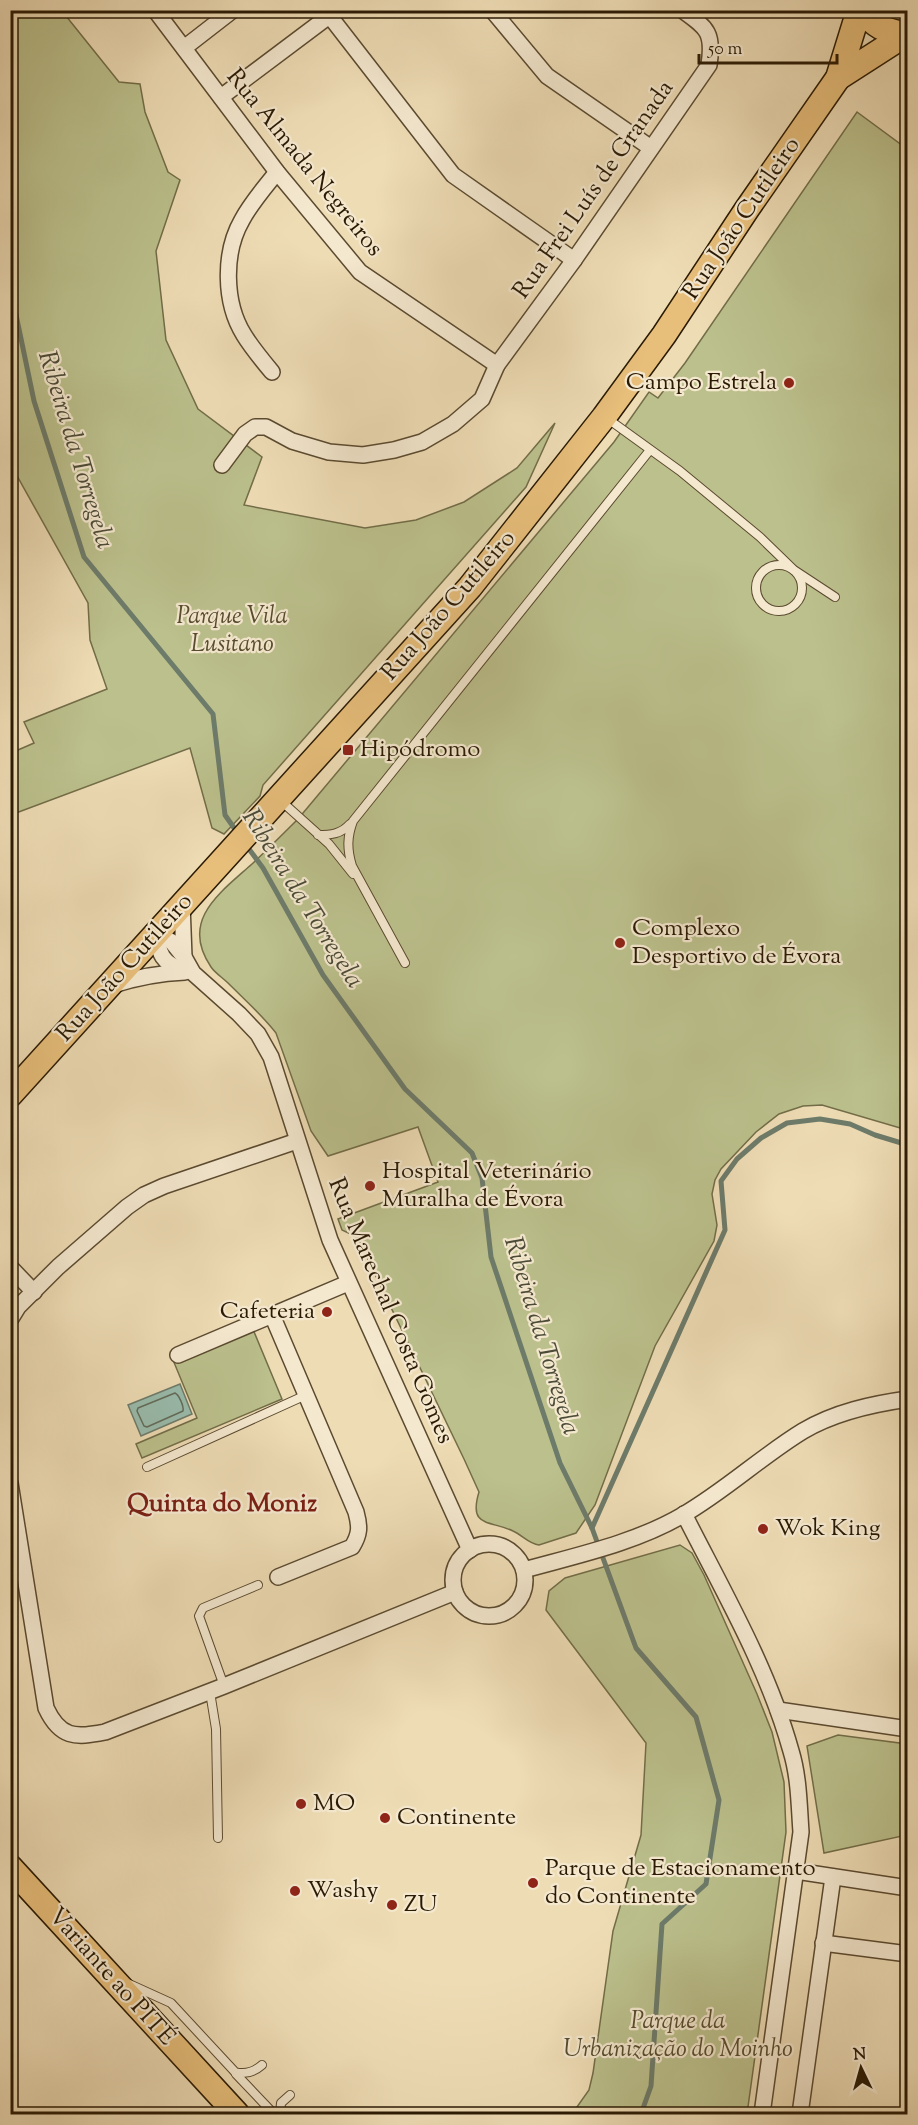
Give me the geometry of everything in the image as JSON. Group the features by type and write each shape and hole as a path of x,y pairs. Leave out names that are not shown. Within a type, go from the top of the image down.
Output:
{"main road":[{"name":"Rua João Cutileiro","path":"860,10 870,22 886,31 906,34"},
{"name":"Rua João Cutileiro","path":"10,1095 470,587 604,417 664,335 747,209 838,78 860,10"},
{"name":"Rua João Cutileiro","path":"838,78 906,34"},
{"name":"Variante ao PITÉ","path":"10,1867 237,2115"},
{"name":"Variante ao PITÉ","path":"211,2088 232,2115"}],"street":[{"name":"Rua Almada Negreiros","path":"155,10 277,172 360,272 497,365"},
{"path":"184,48 233,10"},
{"path":"492,10 547,76 651,148"},
{"name":"Rua Frei Luís de Granada","path":"222,465 245,434 255,427 266,427 292,441 329,452 363,455 422,442 453,424 482,399 497,365 574,260 709,65 711,46 705,27 682,10"},
{"path":"221,97 327,13 453,176 574,260"},
{"path":"272,372 243,335 232,307 229,270 234,242 241,221 277,172"},
{"path":"108,987 136,977 188,967 182,904"},
{"name":"Rua Marechal Costa Gomes","path":"156,933 158,951 169,965 188,967 258,1034 271,1058 330,1240 470,1550"},
{"path":"10,1320 18,1307 58,1267 144,1195 164,1186 297,1141"},
{"path":"10,1267 34,1292"},
{"path":"178,1354 348,1282"},
{"path":"272,1315 360,1525 359,1536 352,1547 278,1577"},
{"path":"524,1570 653,1531 684,1514 805,1430 864,1407 908,1399"},
{"path":"10,1483 46,1708 56,1726 74,1735 105,1732 455,1592"},
{"path":"684,1514 774,1695 792,1753 799,1796 801,1832 762,2115"},
{"path":"482,1545 496,1545 508,1550 518,1558 524,1570 525,1585 520,1599 510,1610 495,1616 478,1615 464,1606 455,1592 453,1583 457,1564 470,1550 482,1545"},
{"path":"778,1710 908,1729"},
{"path":"796,1871 908,1888"},
{"path":"800,2115 833,1877"},
{"path":"823,1942 908,1954"}],"lane":[{"path":"604,417 680,471 760,537 794,570 835,597"},
{"path":"318,835 333,835 345,830 353,821 650,450"},
{"path":"779,565 794,570 802,583 800,598 789,609 774,611 767,609 757,597 756,590 760,575 765,569 779,565"},
{"path":"279,799 329,844 359,882 405,963"},
{"path":"353,821 348,835 347,849 359,882"},
{"path":"147,1467 306,1395"},
{"path":"219,1838 217,1689 199,1616 203,1608 258,1585"},
{"path":"108,1974 171,2003 274,2115"},
{"path":"235,2072 243,2074 256,2070 262,2065"},
{"path":"280,2115 281,2103 290,2095"}],"green space":[{"name":"Parque Vila Lusitano","path":"10,11 62,11 119,82 140,84 145,112 168,172 180,180 156,251 166,340 198,409 262,457 244,505 365,528 416,520 464,502 517,468 555,423 526,487 263,785 260,796 224,834 212,828 190,748 16,813 11,797 11,753 34,743 24,722 107,689 90,640 88,603 11,465"},
{"name":"Complexo Desportivo de Évora","path":"857,112 907,149 907,1130 822,1105 803,1106 779,1114 756,1132 721,1169 715,1180 712,1194 717,1225 714,1241 655,1346 595,1505 576,1533 539,1545 513,1531 483,1521 479,1517 476,1504 479,1492 464,1459 357,1237 342,1230 338,1219 438,1182 418,1127 328,1156 311,1131 276,1033 253,1007 211,967 202,950 200,935 202,921 208,908 228,885 298,819 614,442 649,392 658,398 685,363"},
{"path":"252,1327 282,1399 142,1458 136,1444 197,1418 173,1360"},
{"name":"Parque da Urbanização do Moinho","path":"680,1545 692,1553 704,1575 757,1694 772,1732 784,1782 786,1832 747,2114 572,2114 589,2090 613,1931 641,1835 646,1743 546,1610 549,1591 565,1578"},
{"path":"838,1735 907,1744 907,1835 824,1853 807,1746"}],"water":[{"path":"180,1384 192,1414 141,1436 128,1405"}],"waterway":[{"name":"Ribeira da Torregela","path":"10,286 34,401 84,557 213,714 225,815 239,835"},
{"name":"Ribeira da Torregela","path":"246,845 263,868 323,975 405,1089 472,1153 482,1178 491,1257 560,1463 592,1528 636,1648 696,1717 719,1800 706,1884 662,1924 651,2086 641,2114"},
{"path":"592,1528 725,1230 721,1181 737,1159 761,1138 787,1123 820,1119 850,1124 875,1135 908,1145"}],"place":[{"name":"Campo Estrela","path":"789,383"},
{"name":"Hipódromo","path":"348,750"},
{"name":"Complexo Desportivo de Évora","path":"620,943"},
{"name":"Hospital Veterinário Muralha de Évora","path":"370,1186"},
{"name":"Cafeteria","path":"327,1312"},
{"name":"Wok King","path":"763,1529"},
{"name":"MO","path":"301,1804"},
{"name":"Continente","path":"385,1818"},
{"name":"Parque de Estacionamento do Continente","path":"533,1883"},
{"name":"Washy","path":"295,1891"},
{"name":"ZU","path":"392,1905"}],"district":[{"name":"Quinta do Moniz","path":"222,1504"}]}
